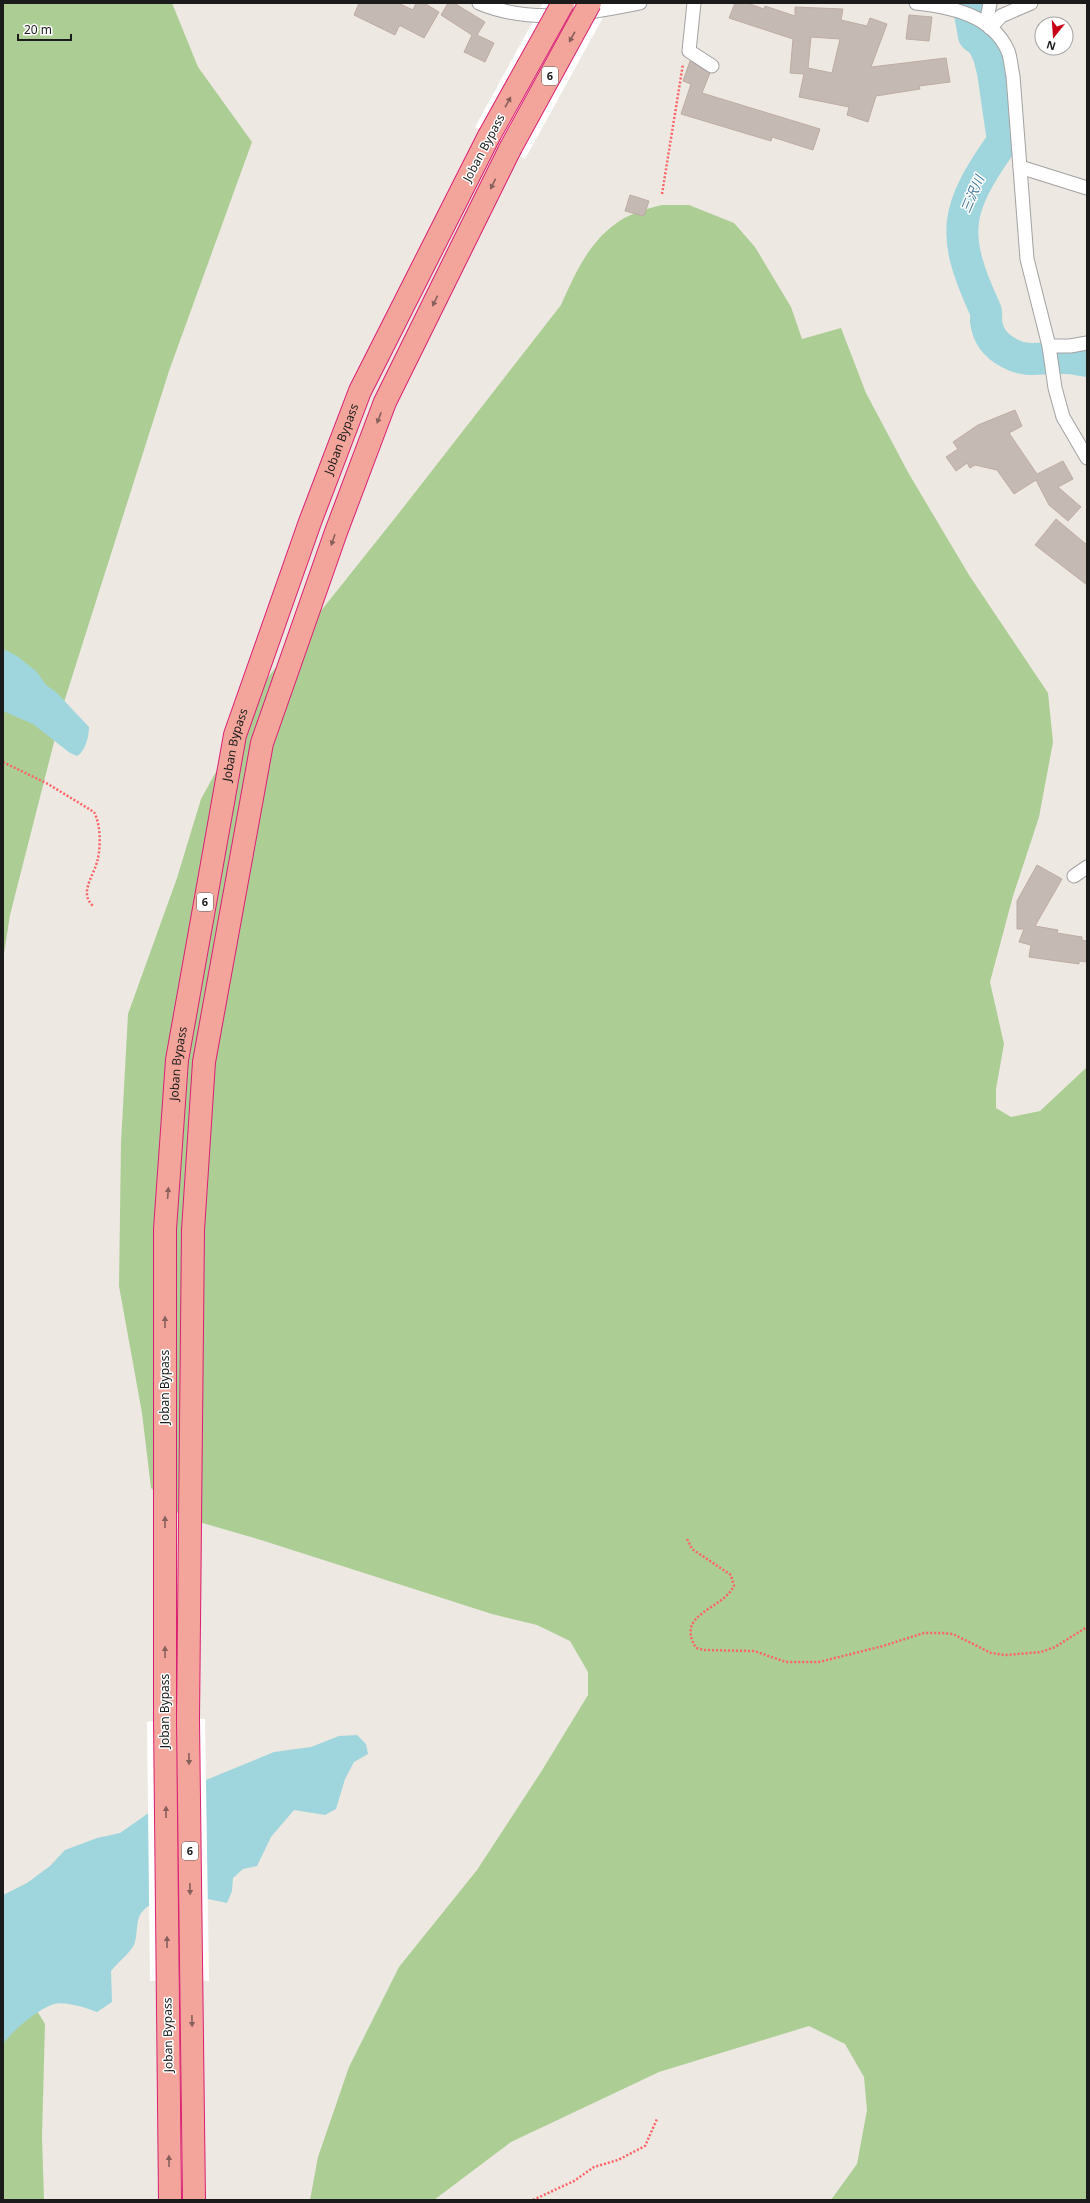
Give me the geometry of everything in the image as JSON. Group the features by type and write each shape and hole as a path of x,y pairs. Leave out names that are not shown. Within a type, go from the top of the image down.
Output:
{"highway":[{"name":"Joban Bypass","path":"170,2200 165,1720 165,1229 176,1068 235,735 310,522 360,391 489,136 563,3"},
{"name":"Joban Bypass","path":"194,2200 188,1720 193,1230 204,1062 262,743 336,532 385,402 510,150 590,3"}],"street":[{"path":"479,3 521,14 543,17 566,16 640,3"},
{"path":"694,3 689,51 712,66"},
{"path":"916,3 943,6 981,19 1000,37 1008,52 1013,76 1027,259 1049,346 1055,388 1063,417 1087,458"},
{"path":"988,26 990,3"},
{"path":"988,26 1001,16 1031,3"},
{"path":"1020,167 1087,188"},
{"path":"1049,346 1070,346 1087,343"},
{"path":"1074,876 1087,867"}],"path":[{"path":"662,194 684,59 689,51"},
{"path":"3,762 48,784 94,812 99,842 97,862 86,892 87,899 92,906"},
{"path":"687,1538 692,1550 731,1576 734,1586 725,1599 697,1617 690,1627 690,1636 693,1644 696,1648 704,1650 754,1651 786,1662 819,1662 883,1646 924,1633 942,1632 953,1634 991,1653 1006,1655 1042,1652 1055,1647 1087,1627"},
{"path":"533,2200 574,2182 594,2167 618,2160 645,2146 657,2119"}],"green space":[{"path":"3,3 172,3 198,67 252,142 169,371 65,699 10,915 3,960"},
{"path":"662,205 689,205 734,223 755,247 791,307 802,339 841,328 866,393 909,474 969,575 1048,693 1053,742 1039,817 1013,896 990,982 1004,1044 996,1089 996,1108 1011,1117 1040,1111 1087,1067 1087,2200 831,2200 857,2164 867,2110 864,2077 845,2044 809,2026 659,2072 511,2142 434,2200 310,2200 318,2157 349,2067 399,1967 477,1870 541,1772 588,1695 588,1672 570,1641 537,1625 492,1614 261,1540 182,1517 151,1488 142,1413 119,1286 121,1143 128,1014 177,878 201,799 269,676 399,513 561,305 589,251 605,233 619,221 643,210"},
{"path":"3,1987 26,1993 45,2024 42,2137 44,2200 3,2200"}],"water":[{"path":"3,649 17,656 37,672 46,685 56,692 89,727 86,743 80,754 77,756 70,753 33,724 3,711"},
{"path":"357,1735 366,1744 368,1754 354,1762 345,1779 336,1809 325,1815 294,1810 271,1837 257,1866 243,1869 233,1878 232,1891 227,1903 208,1899 152,1904 146,1908 139,1917 134,1945 111,1971 112,2002 97,2012 70,2004 54,2004 41,2010 26,2021 3,2044 3,1895 27,1883 50,1866 65,1850 97,1838 120,1833 150,1812 201,1782 274,1752 311,1747 339,1736"}],"pier":[{"path":"543,3 611,3 525,159 475,127"},
{"path":"165,1719 205,1719 209,1981 150,1981 147,1722"}],"building":[{"path":"359,3 398,3 413,10 416,3 424,3 439,12 424,38 401,26 399,26 395,35 354,15"},
{"path":"448,3 454,3 485,22 477,35 494,43 485,62 464,52 472,35 441,15"},
{"path":"735,3 747,3 764,9 765,6 795,16 795,7 843,9 841,20 867,26 870,18 887,24 871,67 946,58 950,82 919,86 920,89 876,96 868,122 847,115 849,107 799,97 804,74 790,73 793,39 729,18","holes":["811,37 840,39 832,73 808,68"]},
{"path":"909,15 932,17 929,41 906,39"},
{"path":"690,61 710,73 702,93 820,129 813,150 772,137 771,141 681,114 691,84 683,81"},
{"path":"630,195 649,201 644,216 625,211"},
{"path":"1015,410 1022,426 1009,433 1037,474 1063,461 1073,479 1058,487 1081,507 1068,521 1049,505 1036,480 1014,494 997,470 975,465 970,468 967,463 956,471 946,457 958,449 953,442 978,425"},
{"path":"1056,519 1087,545 1087,585 1035,545"},
{"path":"1037,865 1062,879 1035,926 1058,930 1057,933 1082,937 1082,940 1087,941 1087,962 1079,961 1079,964 1029,957 1031,945 1019,942 1024,929 1017,929 1017,901"}],"waterway":[{"name":"三沢川","path":"968,3 974,36 983,43 989,56 993,72 1003,141 975,185 967,204 963,222 963,240 966,260 986,310 987,327 993,340 1000,347 1016,356 1030,359 1069,358 1087,361"}]}
